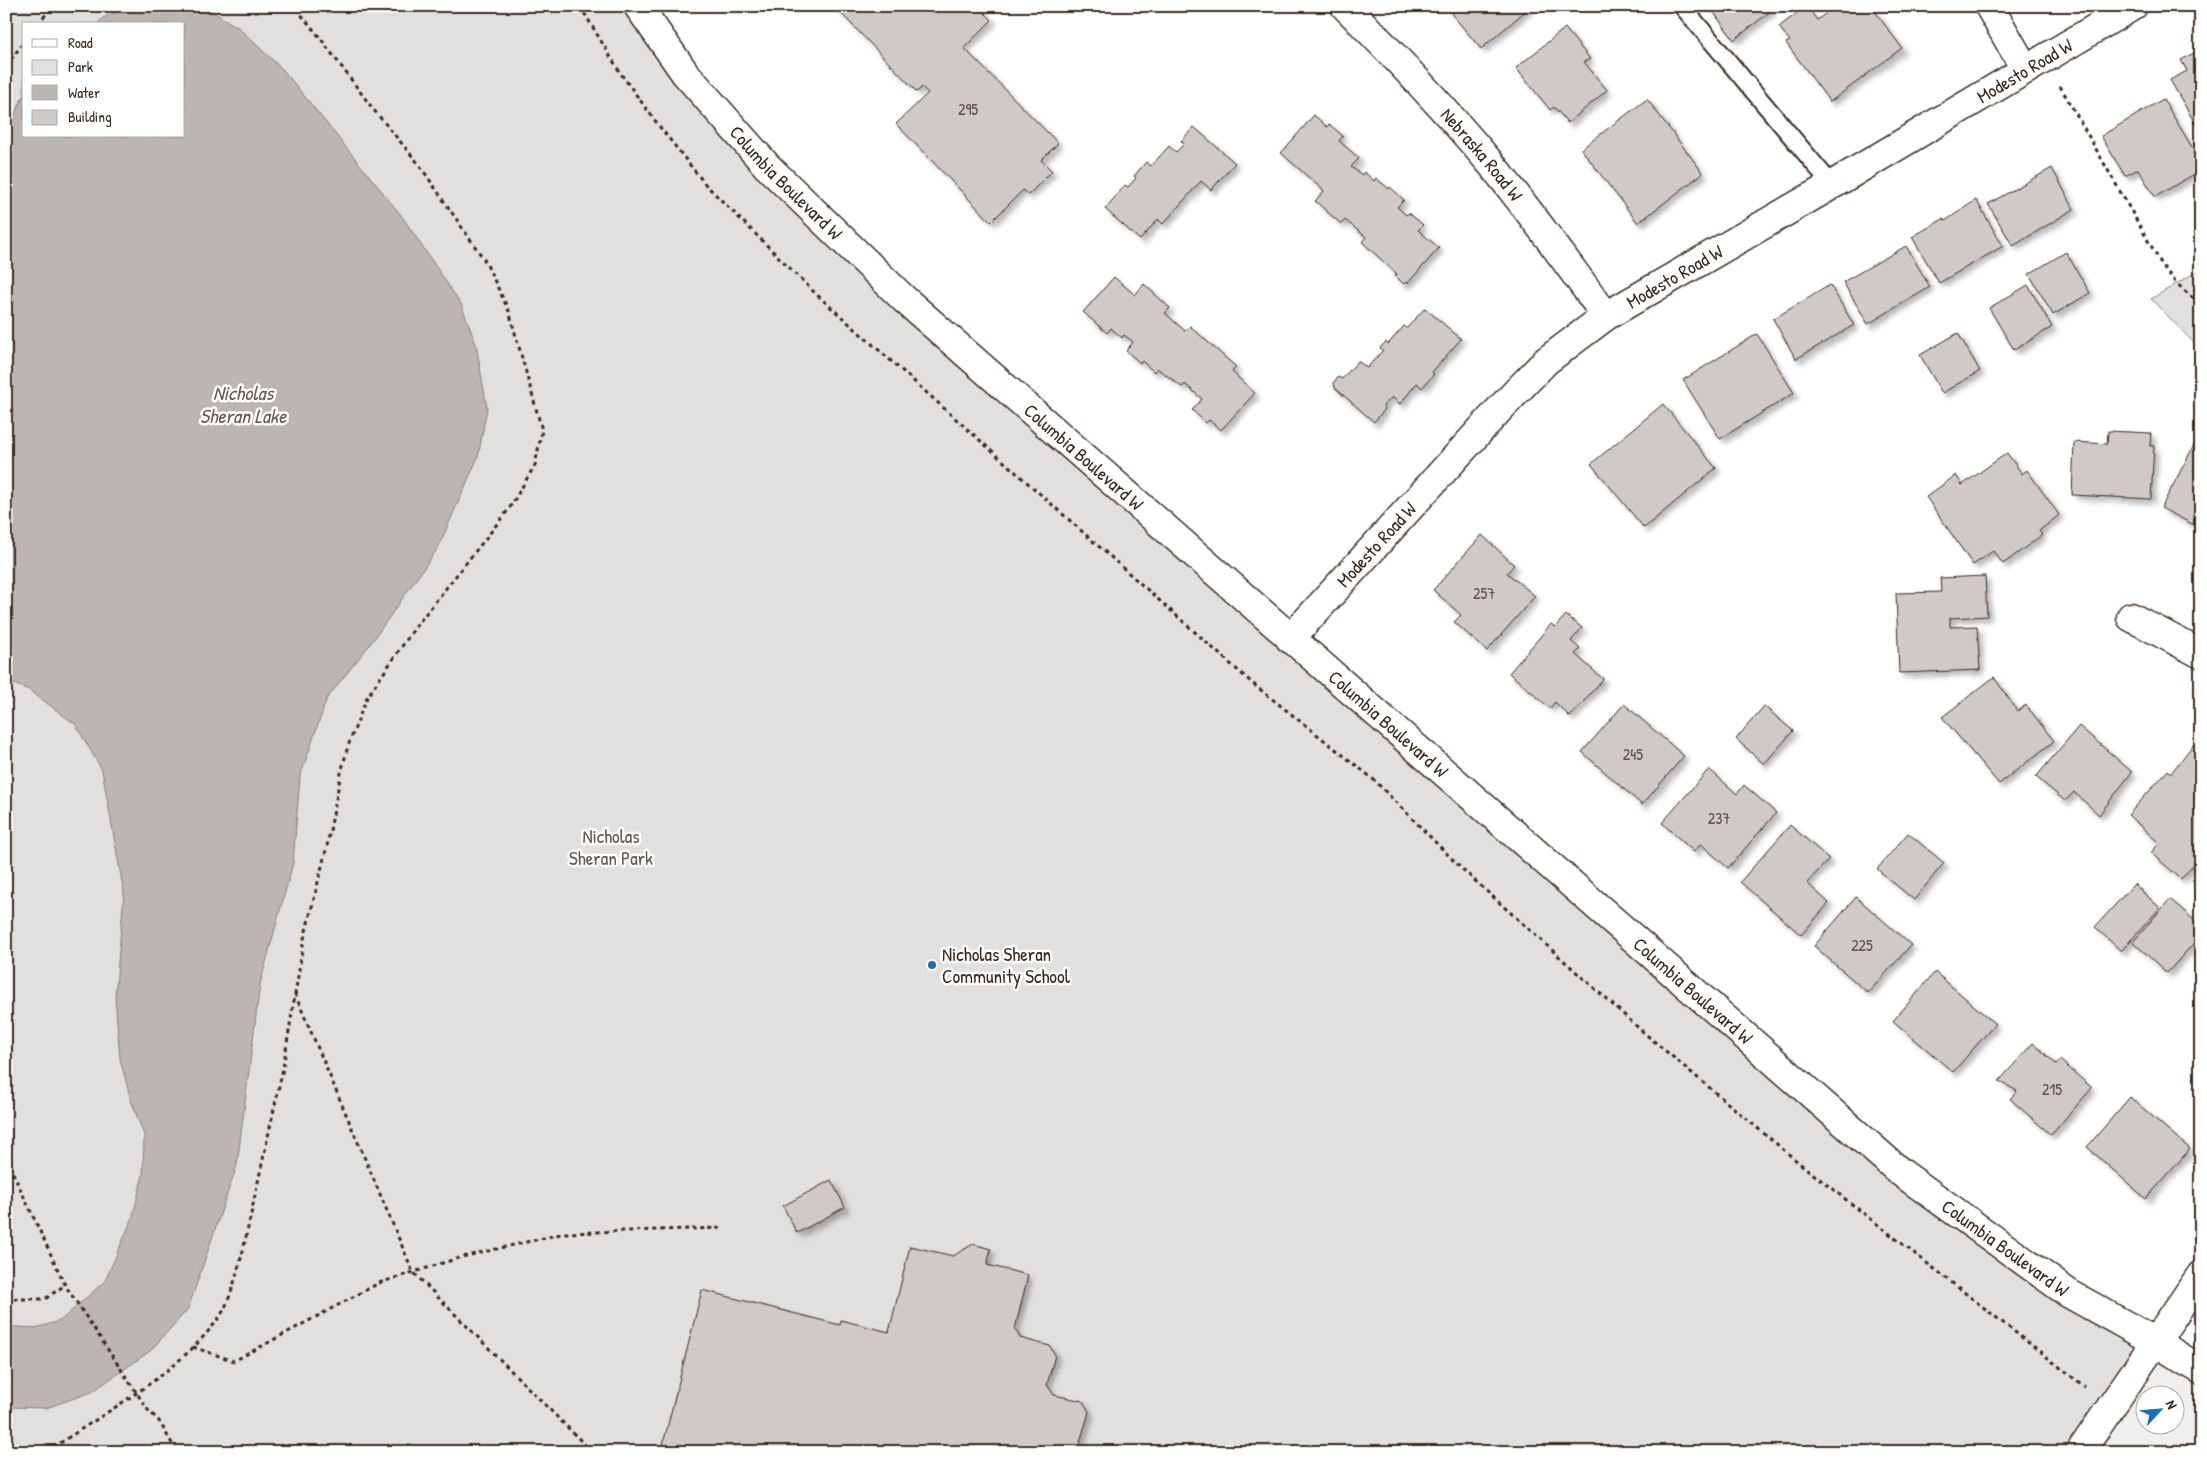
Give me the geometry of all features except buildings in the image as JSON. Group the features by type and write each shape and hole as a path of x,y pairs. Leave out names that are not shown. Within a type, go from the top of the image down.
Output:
{"street":[{"name":"Columbia Boulevard W","path":"638,6 685,73 767,166 904,299 1899,1171 2068,1293 2154,1340 2201,1370"},
{"name":"Nebraska Road W","path":"1345,6 1405,67 1486,159 1530,213 1606,316"},
{"path":"1989,6 2035,64"},
{"name":"Modesto Road W","path":"1290,639 1546,361 1606,316 1832,185 2133,6"},
{"path":"2131,617 2201,654"},
{"path":"2080,1452 2154,1340 2201,1274"}],"lane":[{"path":"1682,6 1832,185"}],"path":[{"path":"40,22 53,6"},
{"path":"47,1452 137,1393 193,1347 219,1318 239,1264 283,1068 304,938 327,846 348,746 367,697 416,626 509,508 535,465 542,430 509,311 485,261 418,163 373,109 294,6"},
{"path":"580,6 622,74 659,126 706,185 816,294 1252,683 1372,778 1462,869 1643,1032 1798,1162 2111,1407"},
{"path":"6,66 22,45"},
{"path":"2035,64 2162,265 2176,283 2201,306"},
{"path":"295,993 413,1272 592,1452"},
{"path":"6,1158 65,1285 148,1410 160,1421 176,1452"},
{"path":"193,1347 234,1361 379,1282 462,1257 565,1233 722,1228"},
{"path":"6,1299 45,1299 65,1285"}],"shaded area":[{"path":"2154,1341 2201,1370 2201,1452 2080,1452"}],"green space":[{"name":"Nicholas Sheran Park","path":"6,6 640,6 767,166 1899,1171 2154,1341 2080,1452 6,1452"},
{"path":"2201,269 2201,350 2151,299"}],"water":[{"name":"Nicholas Sheran Lake","path":"128,6 203,6 239,28 284,71 401,215 461,304 476,344 487,408 478,457 438,548 371,643 327,698 300,777 293,863 260,984 237,1165 188,1309 150,1351 92,1392 46,1408 6,1407 6,1326 35,1328 60,1321 105,1281 132,1219 143,1175 144,1135 131,1100 120,1059 115,997 124,893 102,770 75,724 29,690 6,681 6,134 22,98 22,138 185,138 185,22 99,22 103,18"}],"place":[{"name":"Nicholas Sheran Community School","path":"932,965"}]}
